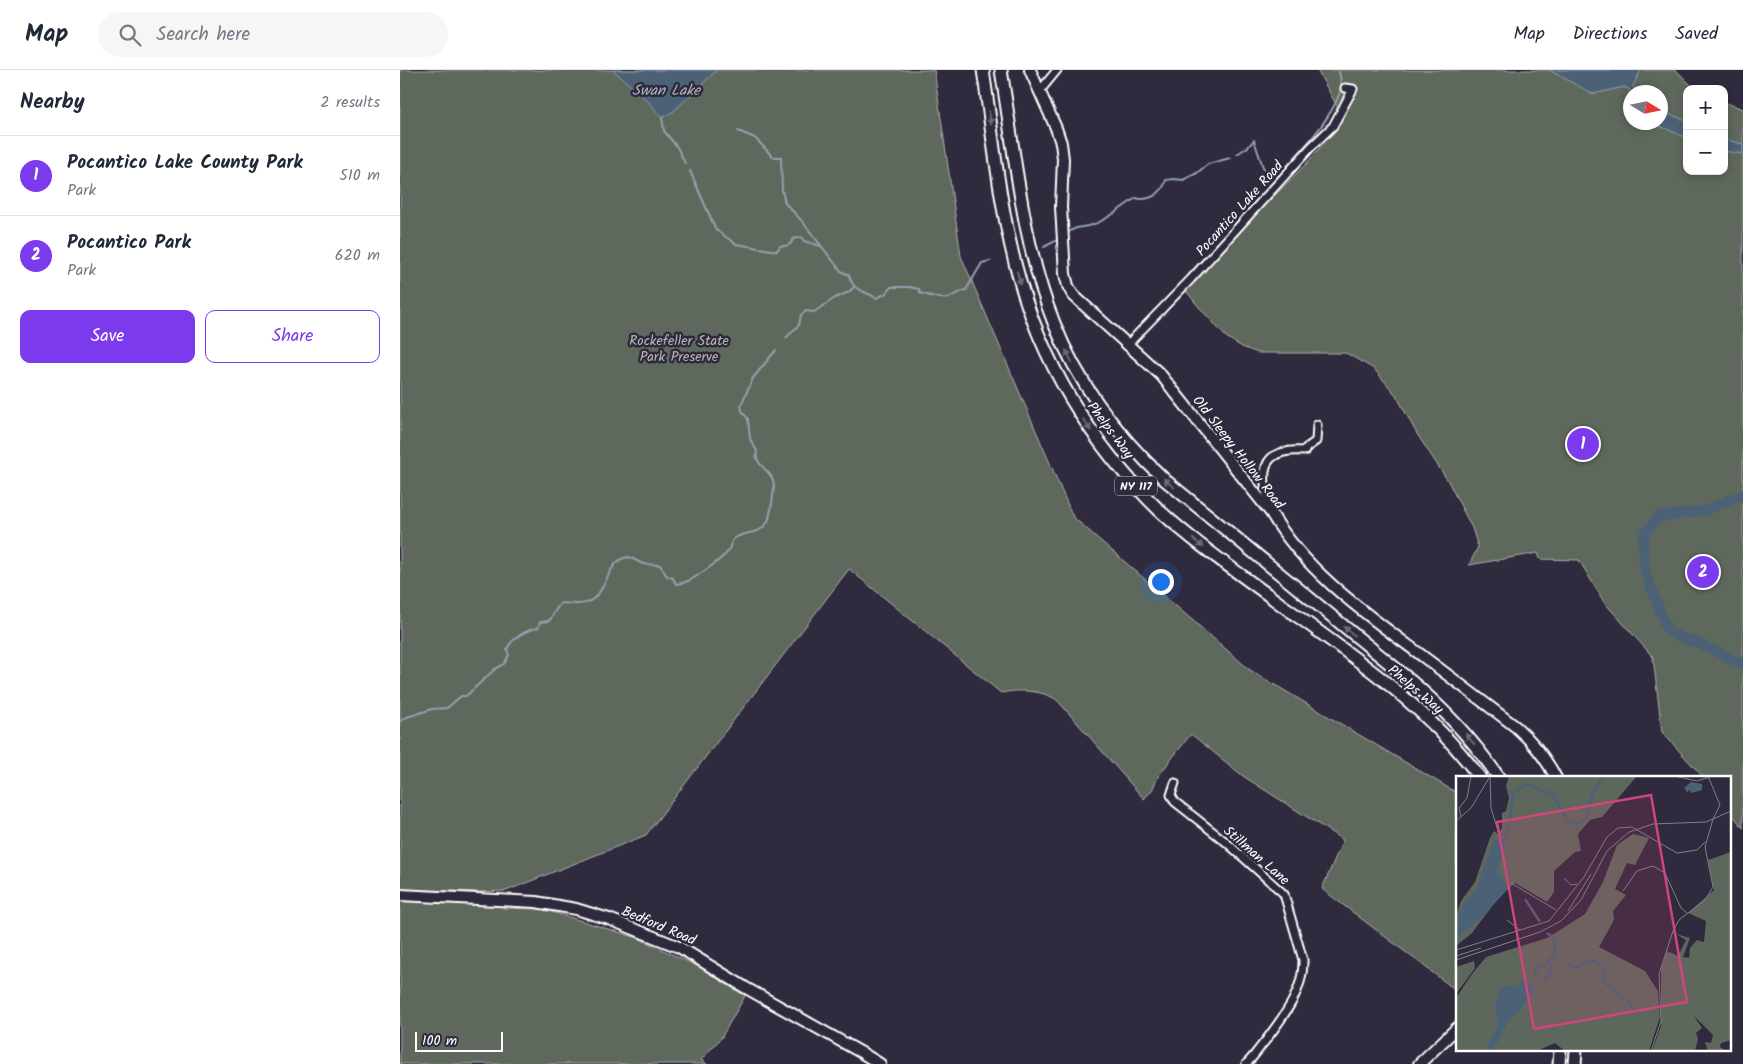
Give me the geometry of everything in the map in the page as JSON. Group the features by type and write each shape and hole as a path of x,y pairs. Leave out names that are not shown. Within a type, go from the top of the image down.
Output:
{"main road":[{"name":"Phelps Way","path":"983,70 1005,219 1020,283 1030,315 1050,361 1085,422 1125,474 1173,522 1407,698 1442,730 1478,776"},
{"name":"Phelps Way","path":"1001,70 1024,213 1037,274 1060,338 1075,368 1101,408 1132,446 1165,480 1435,702 1469,738 1498,776"}],"street":[{"name":"Old Sleepy Hollow Road","path":"1030,70 1061,143 1064,159 1062,233 1065,274 1073,295 1161,375 1271,513 1282,532 1302,556 1383,627 1516,727 1544,756 1555,776"},
{"path":"1039,92 1057,70"},
{"name":"Pocantico Lake Road","path":"1128,344 1191,279 1311,147 1333,126 1353,89 1345,88"},
{"path":"1271,513 1264,479 1267,465 1275,455 1305,451 1306,448 1316,441 1317,425"},
{"name":"Stillman Lane","path":"1175,783 1171,795 1175,802 1226,842 1284,894 1303,960 1303,971 1293,1000 1283,1017 1246,1064"},
{"name":"Bedford Road","path":"400,896 536,902 576,909 609,919 679,947 746,988 862,1052 880,1064"},
{"path":"1419,1064 1456,1029"}],"green space":[{"name":"Rockefeller State Park Preserve","path":"400,70 934,70 961,256 1073,517 1250,670 1456,792 1456,990 1322,889 1343,840 1243,776 1191,734 1159,775 1152,790 1144,799 1057,700 1044,694 1030,691 1001,693 849,569 646,835 506,891 477,892 400,889"},
{"path":"1317,70 1676,70 1691,85 1683,85 1683,175 1728,175 1728,103 1743,109 1743,828 1730,811 1730,776 1702,776 1662,732 1653,657 1604,602 1579,560 1540,559 1538,553 1469,565 1478,547 1472,528 1448,481 1417,434 1396,395 1374,369 1346,353 1258,353 1242,347 1226,337 1186,291 1239,227 1305,165 1332,134 1343,117"},
{"path":"400,900 503,905 503,908 542,909 638,938 699,967 745,996 721,1038 701,1060 707,1064 400,1064"}],"water":[{"name":"Swan Lake","path":"613,70 717,70 674,111 662,118 648,101"},
{"path":"1549,70 1641,70 1634,85 1623,85 1623,87 1593,94"},
{"path":"1668,114 1683,120 1683,136 1668,130"},
{"path":"1728,140 1743,144 1743,154 1728,152"}],"waterway":[{"path":"1237,154 1248,147 1254,140 1263,167 1268,174 1279,176 1306,145 1334,107 1341,84 1339,72"},
{"path":"662,118 664,131 677,147 685,163"},
{"path":"738,131 755,138 773,157 781,157 782,190 785,203 801,220 841,271 849,275 853,284 859,290 876,298 885,294 891,287 909,287 919,289 920,293 930,296 948,298 966,290 982,263 990,261"},
{"path":"1067,234 1075,228 1092,225 1104,220 1136,198 1146,199 1155,195 1162,189 1166,180 1183,180 1197,173 1208,164 1230,158"},
{"path":"690,171 716,230 736,244 777,251 780,246 788,245 793,239 802,237 804,241 821,246"},
{"path":"1044,247 1057,240"},
{"path":"786,338 799,325 801,315 806,311 814,312 835,298 849,292 854,287"},
{"path":"400,721 432,709 447,708 461,696 466,696 495,669 504,664 509,655 507,649 516,638 524,632 538,628 540,622 549,621 561,603 582,604 595,597 611,569 621,559 629,557 643,564 660,565 667,576 673,578 676,584 684,583 709,568 721,558 728,551 735,538 757,531 765,526 769,519 774,486 771,476 758,461 757,451 750,439 748,419 742,411 741,405 753,378 776,350"},
{"path":"1743,494 1704,511 1658,517 1643,536 1645,572 1668,632 1743,664"}],"place":[{"name":"Pocantico Lake County Park","path":"1583,444"},
{"name":"Pocantico Park","path":"1703,572"}]}
